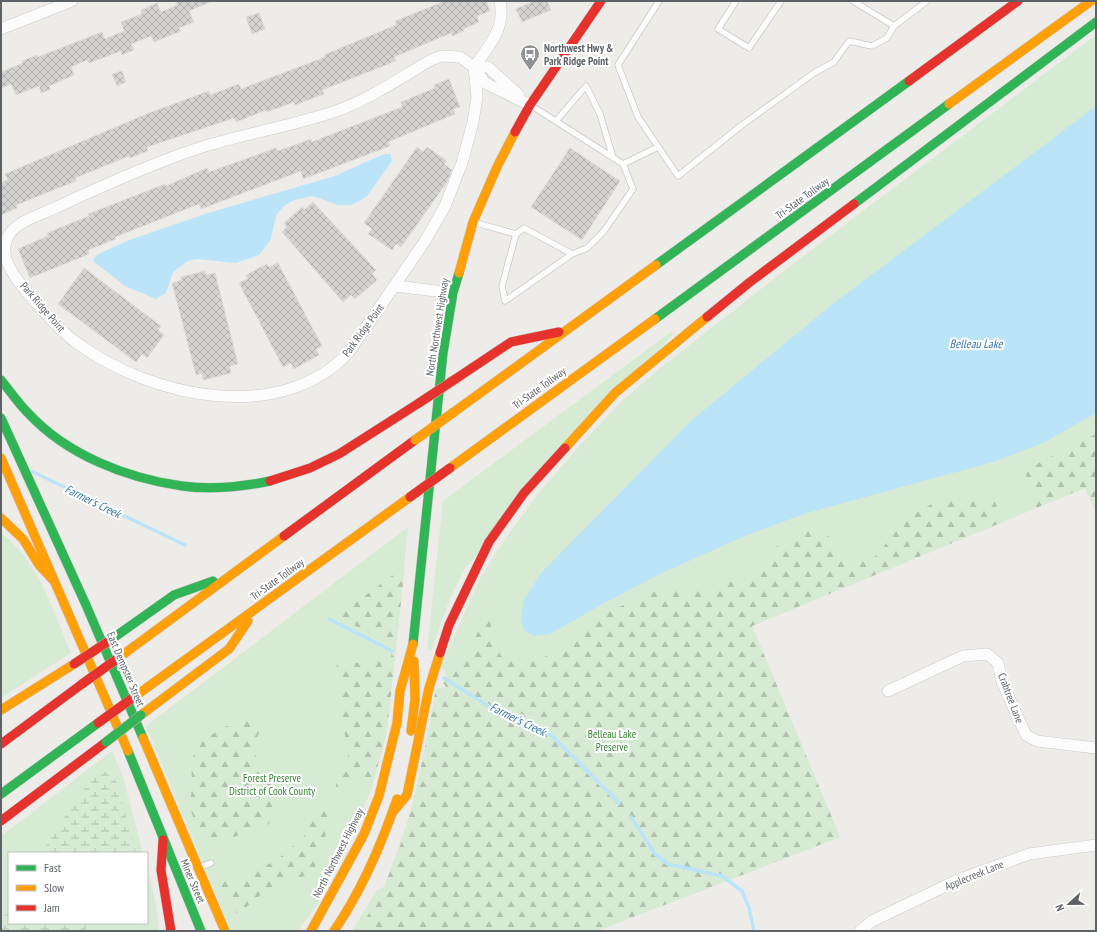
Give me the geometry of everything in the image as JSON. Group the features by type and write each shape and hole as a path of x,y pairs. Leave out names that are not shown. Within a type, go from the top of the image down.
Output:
{"main road":[{"name":"North Northwest Highway","path":"334,931 357,894 377,855 393,812 407,757 415,700 413,644 443,353 453,292 473,222 497,167 530,105 602,1"},
{"path":"1,744 415,440 1018,1"},
{"name":"Tri-State Tollway","path":"1,794 1091,1"},
{"path":"393,812 407,795 429,688 449,625 489,542 524,493 615,393 640,372 750,282 1096,22"},
{"path":"1,380 9,392 33,418 59,439 85,456 121,472 161,484 195,488 246,486 278,479 309,468 340,453 511,342 567,330"},
{"name":"East Dempster Street","path":"1,418 86,605 225,931"},
{"path":"2,461 136,770 163,840 161,870 171,931"},
{"path":"1,518 23,539 39,565 55,582"},
{"path":"1,710 109,641 174,595 236,572"},
{"path":"1,821 229,649 257,608"},
{"name":"North Northwest Highway","path":"311,931 341,879 364,834 378,796 389,759 397,723 400,691 413,644"},
{"name":"Miner Street","path":"163,840 201,931"},
{"path":"340,931 357,894"}],"street":[{"path":"1,30 72,1"},
{"path":"474,67 496,36 501,21 500,1"},
{"name":"Park Ridge Point","path":"474,67 477,97 474,122 462,163 436,224 349,352 339,363 321,377 289,390 264,395 221,396 159,385 137,377 76,343 56,325 21,284 6,258 4,249 10,233 25,222 84,194 179,155 224,141 336,111 367,97 431,60 441,56 460,57 474,67 485,83 530,105"},
{"path":"395,286 453,292"},
{"name":"Crabtree Lane","path":"888,691 963,656 987,654 998,663 1002,682 1026,735 1038,741 1096,748"},
{"name":"Applecreek Lane","path":"860,931 872,921 958,880 1029,854 1096,845"}],"lane":[{"path":"659,1 618,65 638,117 678,176 733,131 814,72 834,62 849,41 872,46 887,38 894,26 927,1"},
{"path":"736,1 718,29 749,48 781,1"},
{"path":"853,1 894,26"},
{"path":"556,121 586,86 600,114 613,158"},
{"path":"530,105 623,164 633,189 604,231 587,248 572,254 505,300 502,286 516,234 524,228 572,254"},
{"path":"623,164 658,147"},
{"path":"473,222 516,234"},
{"path":"198,868 211,863"}],"green space":[{"name":"Belleau Lake Preserve","path":"1096,35 1096,513 1085,488 752,626 840,837 597,931 352,931 377,890 384,887 403,835 418,788 436,689 447,687 443,683 446,672 440,668 480,578 506,538 537,495 580,445 622,401 659,369 794,263"},
{"path":"672,331 673,334 465,568 450,599 431,651 427,649 443,501"},
{"path":"1096,434 1096,513 1085,488 1036,508 1027,484 1026,474 1033,466"},
{"path":"959,498 969,501 995,502 1003,522 752,626 840,837 597,931 358,931 381,892 403,838 416,789 436,689 447,688 443,683 446,672 462,666 488,611 493,637 501,656 514,663 529,662 553,654 601,615 660,589 673,585 686,590 703,589 757,575 776,547 791,538 817,528 826,534 841,551 852,558 875,557 907,518 939,500"},
{"name":"Forest Preserve District of Cook County","path":"408,527 387,731 372,787 350,843 319,902 298,931 231,931 146,726"},
{"path":"1,533 14,544 35,572 44,588 71,653 1,698"},
{"path":"405,566 387,731 372,787 358,781 336,788 338,779 350,769 336,674 337,665 385,660 391,657 393,645 334,615 342,613"},
{"path":"259,718 262,727 255,741 256,758 277,795 278,815 267,825 211,845 203,839 189,807 193,784 190,762 201,743 221,728 250,719"},
{"path":"112,751 123,777 143,852 8,852 8,924 148,924 148,870 156,904 159,931 1,931 1,836"},
{"path":"110,771 117,784 136,852 42,852 76,799 98,773"},
{"path":"325,809 330,819 319,859 311,874 278,884 266,890 238,914 234,911 225,896 217,874 221,871 228,884 238,885 255,872 279,858 303,838 311,821"},
{"path":"8,912 8,924 88,924 85,931 1,931 1,922"}],"water":[{"name":"Belleau Lake","path":"1096,106 1096,413 1043,443 993,462 807,513 747,535 662,573 606,602 550,634 534,636 525,631 521,623 523,602 541,573 691,421 830,306"},
{"path":"384,154 390,154 392,161 367,196 358,202 350,205 338,205 313,196 294,200 284,206 277,214 270,241 259,255 236,263 197,259 188,261 173,272 166,293 156,299 125,286 94,262 93,259 98,254 132,239 208,213 335,176"}],"building":[{"path":"176,1 212,1 189,11 194,22 179,28 181,31 154,42 151,36 131,44 134,50 122,55 121,51 89,63 87,60 71,67 74,75 49,86 51,89 41,93 39,86 16,95 11,84 1,88 1,72 23,63 22,61 37,55 38,57 102,32 105,39 124,31 121,22 142,14 141,10 157,3 161,12 177,5"},
{"path":"445,1 486,1 490,11 477,16 479,22 463,29 464,31 452,36 451,33 394,57 396,61 322,90 324,94 295,105 294,102 267,112 266,110 236,122 234,118 147,147 148,151 130,158 129,156 75,178 76,181 16,205 17,208 1,215 1,183 8,180 5,174 149,113 209,91 210,95 239,84 241,89 325,57 324,55 396,25 395,21"},
{"path":"534,1 547,1 551,10 522,22 516,9"},
{"path":"259,13 265,29 252,34 246,17"},
{"path":"122,71 126,82 117,86 112,74"},
{"path":"449,79 460,107 453,109 455,114 388,142 390,146 303,179 301,171 201,209 199,204 115,237 116,239 88,250 89,254 30,278 18,249 48,236 47,233 89,216 88,214 165,184 166,186 207,168 209,172 276,148 278,151 311,139 312,142 402,107 401,102 435,88 434,85"},
{"path":"417,147 423,152 427,147 447,161 444,164 452,170 447,182 401,247 396,244 392,250 368,234 372,229 364,223"},
{"path":"570,148 620,181 582,240 531,207"},
{"path":"313,202 376,270 372,274 377,280 355,299 351,295 343,302 282,232 287,227 284,223 302,207 304,210"},
{"path":"278,263 322,346 316,349 319,355 294,369 291,363 283,367 239,283 248,279 246,275 267,264 269,267"},
{"path":"84,268 161,326 158,330 164,335 147,358 142,354 136,362 58,304"},
{"path":"205,271 206,275 215,273 238,364 230,366 231,373 203,380 202,373 196,375 172,283 182,280 181,277"}],"waterway":[{"name":"Farmer's Creek","path":"33,472 185,545"},
{"name":"Farmer's Creek","path":"329,619 392,651"},
{"name":"Farmer's Creek","path":"444,678 493,708 553,737 619,803"},
{"name":"Farmer's Creek","path":"631,817 655,854 668,864 722,876 742,891 749,908 754,931"}],"traffic: fast":[{"path":"854,204 1096,22"},
{"path":"656,265 909,81"},
{"path":"655,319 949,104"},
{"path":"413,644 443,353 453,293 459,273"},
{"path":"1,380 28,413 61,441 79,452 119,470 161,482 204,488 248,485 270,481"},
{"path":"1,418 86,605 143,738"},
{"path":"109,641 174,595 213,581"},
{"path":"106,742 141,715"},
{"path":"1,794 98,723"},
{"path":"128,751 201,931"}],"traffic: slow":[{"path":"949,104 1091,1"},
{"path":"459,273 473,222 497,167 515,132"},
{"path":"454,412 656,265"},
{"path":"565,448 615,393 707,317"},
{"path":"450,468 655,319"},
{"path":"415,440 454,412"},
{"path":"1,458 128,751"},
{"path":"134,697 410,497"},
{"path":"1,518 23,539 39,565 55,582"},
{"path":"117,659 284,536"},
{"path":"141,715 229,649 248,621"},
{"path":"311,931 364,834 379,796 397,723 400,691 413,644"},
{"path":"393,812 407,795 429,688 440,653"},
{"path":"411,731 415,700 414,661"},
{"path":"1,710 74,664"},
{"path":"143,738 225,931"},
{"path":"334,931 362,884 384,834 397,799"}],"traffic: jam":[{"path":"515,132 530,105 601,1"},
{"path":"909,81 1018,1"},
{"path":"707,317 750,282 854,204"},
{"path":"457,378 511,342 559,332"},
{"path":"419,403 457,378"},
{"path":"270,481 310,468 339,454 419,403"},
{"path":"284,536 415,440"},
{"path":"440,653 449,625 489,542 524,493 565,448"},
{"path":"410,497 450,468"},
{"path":"74,664 109,641"},
{"path":"82,684 117,659"},
{"path":"1,744 82,684"},
{"path":"98,723 134,697"},
{"path":"1,821 106,742"},
{"path":"163,840 161,870 171,931"}],"place":[{"name":"Northwest Hwy & Park Ridge Point","path":"530,71"}]}
